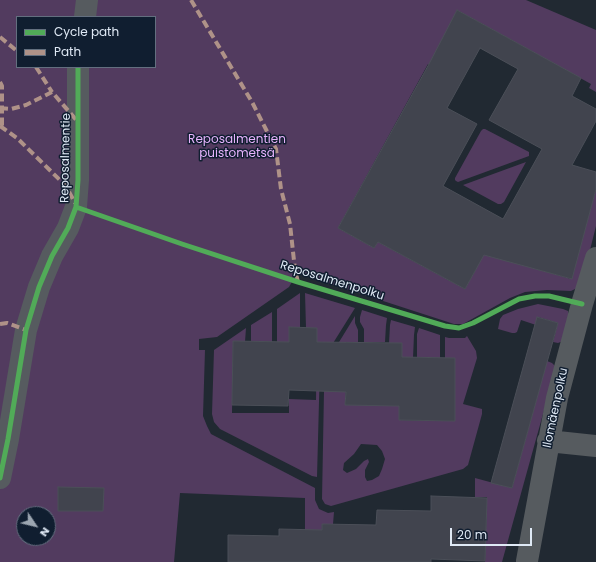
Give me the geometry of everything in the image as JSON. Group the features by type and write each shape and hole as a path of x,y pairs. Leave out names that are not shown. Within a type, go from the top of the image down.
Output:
{"street":[{"path":"85,16 87,0"},
{"name":"Reposalmentie","path":"0,478 8,440 26,330 39,287 49,262 68,228 76,207 78,180 78,68"},
{"name":"Ilomäenpolku","path":"527,561 557,398 596,258"},
{"path":"548,441 596,446"}],"green space":[{"name":"Reposalmentien puistometsä","path":"0,0 526,0 596,30 596,92 589,88 591,84 457,10 433,66 428,64 338,228 374,248 378,242 465,289 476,269 463,262 475,239 534,268 571,279 596,189 596,226 583,278 577,288 571,291 547,290 525,292 510,298 463,324 454,324 297,273 289,287 217,337 199,339 199,350 205,350 203,416 211,434 315,488 315,500 319,509 328,513 334,512 333,524 322,524 321,562 305,562 305,498 180,493 174,562 0,562"},
{"path":"483,129 529,152 529,156 458,182 455,178"},
{"path":"526,162 504,202 501,204 498,204 463,185"},
{"path":"300,293 300,327 289,327 289,343 277,343 277,309"},
{"path":"305,293 355,308 320,364 317,477 312,476 220,429 214,422 212,414 214,350 246,328 245,342 233,342 232,413 289,413 289,399 316,400 317,328 306,328"},
{"path":"538,304 568,311 569,317 563,341 558,343 553,342 558,323 538,317 536,325 521,320 517,332 515,333 498,329 500,319 503,315 518,309"},
{"path":"362,310 387,318 385,342 364,342 364,329 360,322"},
{"path":"272,312 272,342 251,341 251,325"},
{"path":"355,316 355,323 358,330 358,342 346,342 346,369 325,365"},
{"path":"391,320 415,327 413,358 402,359 402,343 389,343"},
{"path":"419,328 440,335 440,358 417,357 417,334"},
{"path":"467,336 476,351 477,358 463,404 482,409 482,414 468,465 463,469 331,506 325,504 322,499 324,391 346,390 345,404 399,406 399,420 454,421 455,358 445,359 445,337 465,338","holes":["361,444 377,445 382,451 385,459 379,476 367,481 365,477 365,470 369,462 368,459 356,469 347,473 343,470 344,463 354,454"]},
{"path":"547,361 556,367 502,562 485,562 487,497 475,497 475,478 512,488"}],"building":[{"path":"457,10 581,78 572,96 596,109 596,121 572,165 596,172 596,189 572,279 484,255 465,289 378,242 374,248 338,228 429,64","holes":["480,48 518,69 489,120 542,149 503,219 443,186 477,124 447,108"]},
{"path":"537,317 558,323 512,488 491,483"},
{"path":"289,327 317,328 317,342 402,343 402,357 455,358 455,421 399,420 399,406 345,405 346,392 289,390 288,406 232,405 233,341 289,342"},
{"path":"58,487 104,488 103,511 58,511"},
{"path":"431,496 487,498 485,561 431,559 431,562 228,562 228,535 279,536 279,529 322,530 322,524 376,525 377,510 431,511"}],"marked path":[{"path":"191,0 252,102 276,149 281,189 290,224 295,270 298,282"},
{"path":"0,37 16,50"},
{"path":"37,68 52,92"},
{"path":"0,82 2,86 2,128"},
{"path":"0,108 11,109 26,105 52,92 78,122"},
{"path":"0,126 17,138 66,186 75,203"},
{"path":"0,324 7,323 26,330"}],"cycle path":[{"path":"0,478 26,330 39,287 52,256 68,228 76,207 78,180 78,68"},
{"name":"Reposalmenpolku","path":"76,207 298,282 445,326 459,328 473,323 519,299 535,296 549,296 582,304"}]}
